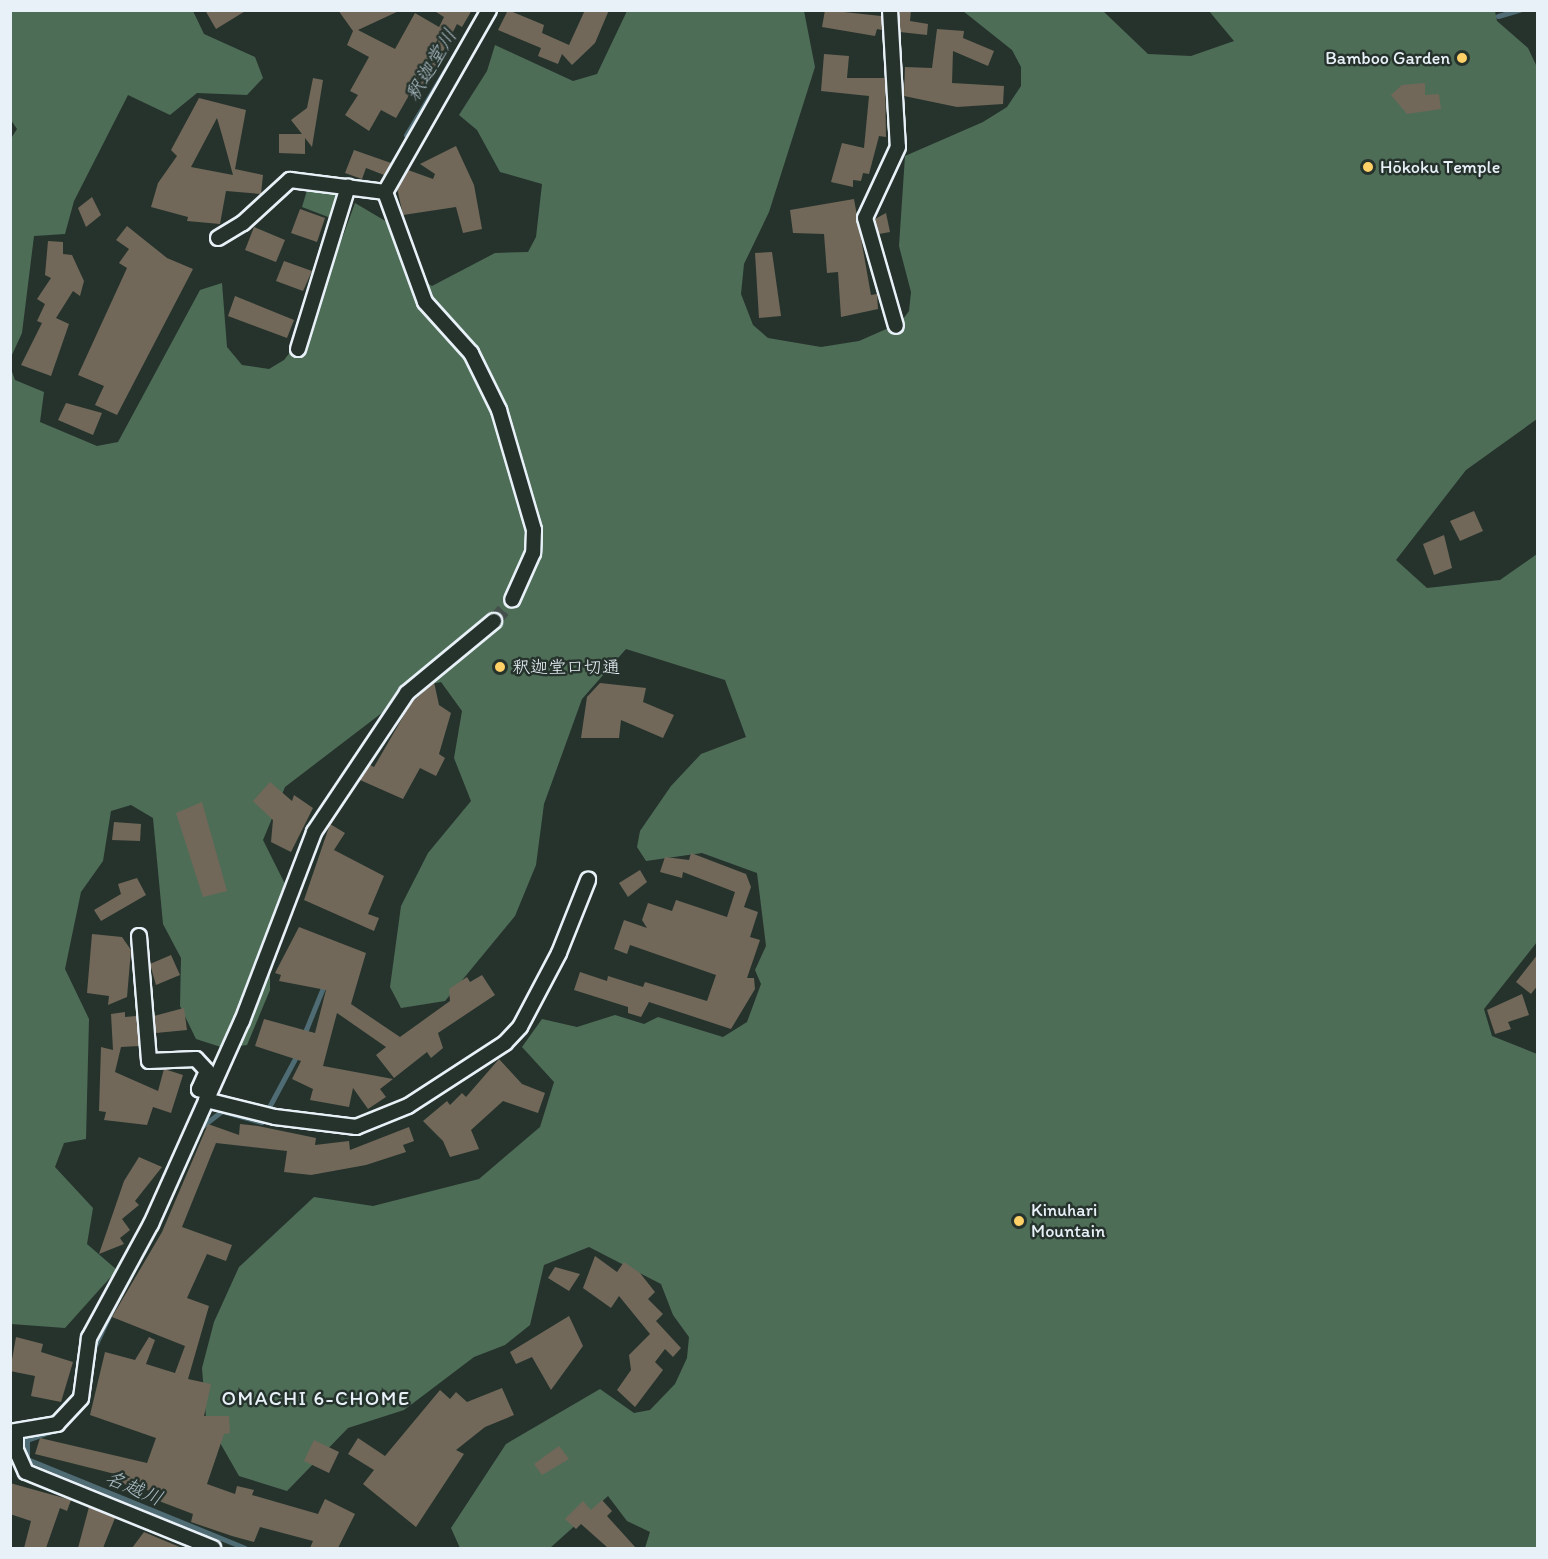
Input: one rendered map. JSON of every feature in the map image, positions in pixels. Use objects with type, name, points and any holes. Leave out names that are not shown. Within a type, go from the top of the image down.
[{"type":"street","points":[[384,192],[489,10]]},
{"type":"street","points":[[890,10],[898,147],[866,218],[896,326]]},
{"type":"street","points":[[218,238],[243,223],[290,180],[384,192]]},
{"type":"street","points":[[298,349],[348,186]]},
{"type":"street","points":[[384,192],[422,294],[471,353],[499,410],[534,530],[533,554],[512,600]]},
{"type":"street","points":[[213,1548],[192,1546],[26,1472],[16,1450],[14,1432],[57,1424],[81,1398],[89,1338],[151,1224],[208,1097],[314,832],[407,693],[494,621]]},
{"type":"street","points":[[139,936],[150,1061],[196,1059],[207,1071],[199,1089],[208,1097],[275,1117],[356,1127],[408,1106],[506,1043],[520,1027],[559,953],[588,880]]},
{"type":"green space","points":[[11,10],[193,11],[204,34],[255,57],[263,78],[247,95],[197,93],[170,115],[128,95],[74,201],[65,234],[34,236],[22,333],[11,357],[10,140],[17,129],[11,120]]},
{"type":"green space","points":[[627,11],[804,11],[815,67],[769,212],[744,264],[741,294],[753,325],[768,338],[821,347],[859,341],[900,323],[909,311],[911,292],[899,246],[905,156],[983,122],[1007,107],[1021,86],[1021,67],[1012,50],[963,11],[1103,11],[1148,54],[1191,56],[1234,41],[1209,11],[1495,11],[1497,21],[1528,48],[1537,67],[1537,419],[1466,470],[1396,560],[1427,588],[1500,580],[1537,554],[1537,942],[1484,1009],[1492,1036],[1537,1054],[1537,1548],[645,1548],[650,1532],[627,1521],[608,1496],[550,1548],[460,1548],[451,1528],[506,1444],[600,1389],[634,1413],[650,1410],[675,1384],[687,1358],[689,1337],[673,1315],[661,1284],[589,1247],[544,1265],[530,1325],[505,1345],[474,1357],[404,1410],[348,1428],[287,1491],[239,1476],[206,1418],[202,1368],[214,1322],[239,1267],[314,1197],[373,1206],[479,1179],[540,1127],[554,1082],[522,1047],[542,1019],[577,1027],[615,1015],[644,1024],[658,1017],[723,1037],[747,1022],[761,984],[755,970],[766,946],[757,873],[702,853],[646,861],[637,847],[640,831],[671,786],[701,754],[746,737],[725,680],[626,649],[582,699],[544,804],[536,865],[515,916],[445,1001],[401,1008],[390,987],[401,906],[428,853],[471,801],[454,758],[462,711],[441,682],[403,690],[387,709],[285,787],[263,840],[287,888],[270,935],[270,990],[247,1045],[224,1048],[196,1039],[180,1006],[181,958],[163,924],[153,818],[131,805],[111,811],[103,861],[81,892],[65,969],[89,1019],[86,1139],[64,1143],[55,1167],[93,1208],[87,1244],[117,1270],[65,1328],[11,1324],[10,366],[15,380],[44,392],[40,422],[97,446],[118,442],[200,290],[222,283],[227,347],[242,365],[269,369],[284,360],[310,327],[355,203],[387,222],[408,258],[407,272],[432,286],[495,253],[528,252],[536,237],[542,184],[500,172],[477,130],[459,115],[487,71],[495,45],[573,81],[597,74]]},
{"type":"green space","points":[[308,187],[341,193],[336,220],[302,207]]},
{"type":"building","points":[[205,10],[247,10],[216,29]]},
{"type":"building","points":[[338,10],[401,10],[358,30],[395,49],[415,13],[439,27],[444,17],[433,10],[472,10],[462,27],[457,24],[425,87],[416,83],[396,118],[381,110],[369,131],[345,115],[358,95],[350,91],[369,57],[347,45],[353,31]]},
{"type":"building","points":[[508,10],[544,25],[542,33],[569,45],[585,10],[609,10],[595,43],[572,65],[562,54],[558,64],[538,56],[541,48],[498,30]]},
{"type":"building","points":[[825,10],[881,16],[882,30],[877,29],[875,36],[822,27]]},
{"type":"building","points":[[899,10],[911,10],[910,21],[928,24],[927,35],[900,32]]},
{"type":"building","points":[[937,29],[964,31],[963,38],[994,51],[988,66],[953,51],[952,83],[1004,86],[1003,104],[957,107],[904,96],[905,67],[932,68]]},
{"type":"building","points":[[824,54],[849,56],[847,78],[885,78],[886,137],[879,136],[869,174],[863,173],[861,181],[853,180],[853,187],[831,182],[842,143],[864,148],[869,96],[821,91]]},
{"type":"building","points":[[313,78],[323,80],[312,147],[305,138],[305,154],[279,153],[279,134],[302,134],[291,120],[307,108]]},
{"type":"building","points":[[1425,83],[1425,95],[1439,94],[1441,109],[1407,114],[1391,95],[1402,85]]},
{"type":"building","points":[[199,98],[246,110],[235,169],[263,175],[261,194],[226,191],[220,224],[187,221],[188,217],[151,207],[158,183],[177,156],[171,150]],"holes":[[[217,118],[233,175],[191,167]]]},
{"type":"building","points":[[456,146],[474,185],[482,229],[463,233],[456,207],[403,215],[397,188],[408,170],[433,179],[435,174],[420,164]]},
{"type":"building","points":[[354,150],[391,163],[384,175],[366,168],[362,179],[345,173]]},
{"type":"building","points":[[92,197],[101,215],[86,227],[78,208]]},
{"type":"building","points":[[854,199],[871,295],[877,294],[878,309],[841,317],[838,272],[827,273],[824,234],[793,233],[790,210]]},
{"type":"building","points":[[300,209],[325,218],[317,242],[291,233]]},
{"type":"building","points":[[886,213],[890,232],[879,234],[875,219]]},
{"type":"building","points":[[127,226],[167,258],[193,269],[117,415],[95,405],[104,386],[78,375],[127,268],[119,263],[129,249],[116,240]]},
{"type":"building","points":[[254,227],[285,240],[276,262],[245,250]]},
{"type":"building","points":[[48,241],[63,242],[63,254],[72,255],[84,281],[80,296],[73,291],[56,318],[69,324],[51,376],[21,365],[42,323],[37,321],[45,304],[37,299],[51,278],[45,275]]},
{"type":"building","points":[[772,252],[781,316],[759,318],[755,253]]},
{"type":"building","points":[[284,261],[312,271],[303,291],[276,281]]},
{"type":"building","points":[[235,296],[294,320],[287,338],[228,316]]},
{"type":"building","points":[[66,403],[102,413],[93,435],[58,420]]},
{"type":"building","points":[[1474,511],[1483,531],[1460,541],[1450,521]]},
{"type":"building","points":[[1444,535],[1452,568],[1434,575],[1423,544]]},
{"type":"building","points":[[434,682],[439,705],[451,713],[439,754],[445,758],[436,776],[420,768],[403,799],[360,780],[370,765],[374,767],[411,703]]},
{"type":"building","points":[[600,683],[646,688],[643,702],[674,715],[663,738],[621,720],[619,738],[581,738],[587,697]]},
{"type":"building","points":[[270,782],[292,801],[294,795],[313,808],[291,852],[271,842],[273,820],[253,801]]},
{"type":"building","points":[[202,802],[227,891],[203,897],[176,813]]},
{"type":"building","points":[[114,822],[141,824],[140,841],[112,840]]},
{"type":"building","points":[[330,824],[345,833],[334,850],[384,876],[368,914],[379,918],[374,931],[304,900]]},
{"type":"building","points":[[691,853],[746,874],[751,887],[744,907],[758,912],[750,937],[760,940],[747,978],[754,978],[755,989],[731,1029],[649,1002],[641,1017],[628,1013],[628,1007],[574,990],[580,972],[607,981],[608,976],[643,987],[645,982],[707,1001],[716,975],[630,945],[627,954],[614,949],[624,920],[647,928],[642,920],[648,903],[672,911],[676,900],[727,917],[735,892],[683,872],[682,878],[660,872],[665,857],[689,860]]},
{"type":"building","points":[[640,870],[647,882],[628,897],[619,883]]},
{"type":"building","points":[[137,878],[146,895],[101,921],[94,910],[121,894],[118,884]]},
{"type":"building","points":[[299,927],[366,953],[351,1004],[400,1037],[450,1001],[449,989],[467,977],[470,982],[482,975],[495,995],[438,1033],[443,1048],[431,1058],[427,1052],[394,1078],[376,1055],[386,1047],[337,1013],[323,1066],[393,1079],[380,1089],[386,1097],[368,1109],[353,1088],[349,1107],[310,1100],[313,1089],[292,1079],[301,1061],[255,1046],[264,1019],[315,1033],[326,990],[279,981],[281,975],[275,973]]},
{"type":"building","points":[[92,934],[122,937],[131,950],[127,997],[108,1005],[109,996],[87,993]]},
{"type":"building","points":[[1538,954],[1538,985],[1531,994],[1516,982]]},
{"type":"building","points":[[171,955],[180,975],[156,985],[150,964]]},
{"type":"building","points":[[1522,994],[1529,1015],[1508,1022],[1511,1029],[1495,1034],[1487,1010]]},
{"type":"building","points":[[184,1008],[187,1030],[156,1033],[154,1016]]},
{"type":"building","points":[[125,1012],[125,1017],[136,1016],[139,1046],[121,1047],[115,1072],[158,1091],[164,1069],[183,1075],[171,1113],[153,1107],[147,1125],[104,1120],[106,1112],[99,1111],[101,1047],[113,1050],[111,1014]]},
{"type":"building","points":[[499,1059],[522,1084],[545,1093],[538,1113],[503,1101],[471,1130],[479,1149],[450,1157],[443,1141],[423,1121],[447,1101],[450,1105],[462,1093],[466,1097]]},
{"type":"building","points":[[208,1124],[239,1135],[240,1124],[258,1126],[316,1138],[315,1145],[349,1141],[350,1150],[409,1127],[414,1141],[403,1145],[406,1152],[366,1165],[311,1175],[284,1172],[287,1151],[216,1143],[182,1227],[232,1245],[226,1261],[207,1254],[187,1298],[209,1306],[188,1379],[211,1384],[204,1416],[229,1416],[230,1433],[224,1434],[207,1484],[235,1494],[237,1486],[254,1490],[252,1495],[318,1514],[325,1499],[355,1514],[338,1548],[310,1548],[313,1541],[260,1527],[254,1542],[232,1536],[191,1522],[193,1514],[159,1501],[162,1494],[113,1481],[115,1474],[35,1454],[40,1438],[147,1463],[156,1438],[90,1415],[105,1352],[135,1360],[149,1337],[155,1340],[146,1364],[175,1373],[185,1346],[112,1317],[162,1232]]},
{"type":"building","points":[[139,1157],[162,1167],[135,1201],[139,1205],[122,1219],[130,1230],[120,1238],[124,1244],[99,1254],[124,1181]]},
{"type":"building","points":[[595,1256],[617,1272],[624,1262],[640,1273],[655,1292],[648,1299],[663,1314],[656,1321],[681,1348],[673,1357],[665,1349],[655,1362],[663,1370],[635,1407],[617,1390],[631,1370],[629,1355],[650,1334],[619,1296],[611,1308],[583,1288]]},
{"type":"building","points":[[555,1267],[580,1274],[569,1291],[548,1278]]},
{"type":"building","points":[[569,1316],[583,1346],[551,1390],[532,1357],[516,1364],[510,1352]]},
{"type":"building","points":[[16,1337],[43,1344],[41,1352],[73,1362],[61,1402],[31,1396],[35,1376],[10,1371]]},
{"type":"building","points":[[502,1388],[514,1415],[485,1427],[456,1450],[464,1454],[416,1527],[363,1484],[374,1470],[348,1454],[358,1438],[385,1456],[440,1390],[450,1399],[456,1392],[467,1402]]},
{"type":"building","points":[[314,1440],[339,1452],[329,1473],[304,1461]]},
{"type":"building","points":[[559,1446],[569,1459],[542,1475],[534,1464]]},
{"type":"building","points":[[10,1483],[71,1500],[67,1511],[60,1508],[46,1548],[24,1548],[31,1521],[10,1514]]},
{"type":"building","points":[[602,1500],[612,1511],[607,1516],[636,1548],[608,1548],[581,1524],[576,1529],[565,1519],[583,1501],[591,1510]]},
{"type":"building","points":[[89,1507],[115,1518],[103,1548],[78,1548]]},
{"type":"building","points":[[144,1532],[182,1548],[132,1548]]},
{"type":"waterway","points":[[1498,16],[1519,10]]},
{"type":"waterway","name":"釈迦堂川","points":[[406,135],[467,34]]},
{"type":"waterway","points":[[303,1037],[324,985]]},
{"type":"waterway","points":[[200,1128],[222,1111],[261,1122],[297,1055]]},
{"type":"waterway","points":[[165,1208],[176,1183]]},
{"type":"waterway","points":[[67,1422],[87,1400],[94,1348],[115,1303]]},
{"type":"waterway","points":[[27,1459],[27,1440],[60,1428]]},
{"type":"waterway","name":"名越川","points":[[10,1458],[27,1459],[245,1548]]},
{"type":"tunnel","points":[[494,621],[512,600]]},
{"type":"place","name":"Bamboo Garden","points":[[1462,58]]},
{"type":"place","name":"Hōkoku Temple","points":[[1368,167]]},
{"type":"place","name":"釈迦堂口切通","points":[[500,667]]},
{"type":"place","name":"Kinuhari Mountain","points":[[1019,1221]]},
{"type":"district","name":"OMACHI 6-CHOME","points":[[316,1398]]}]
